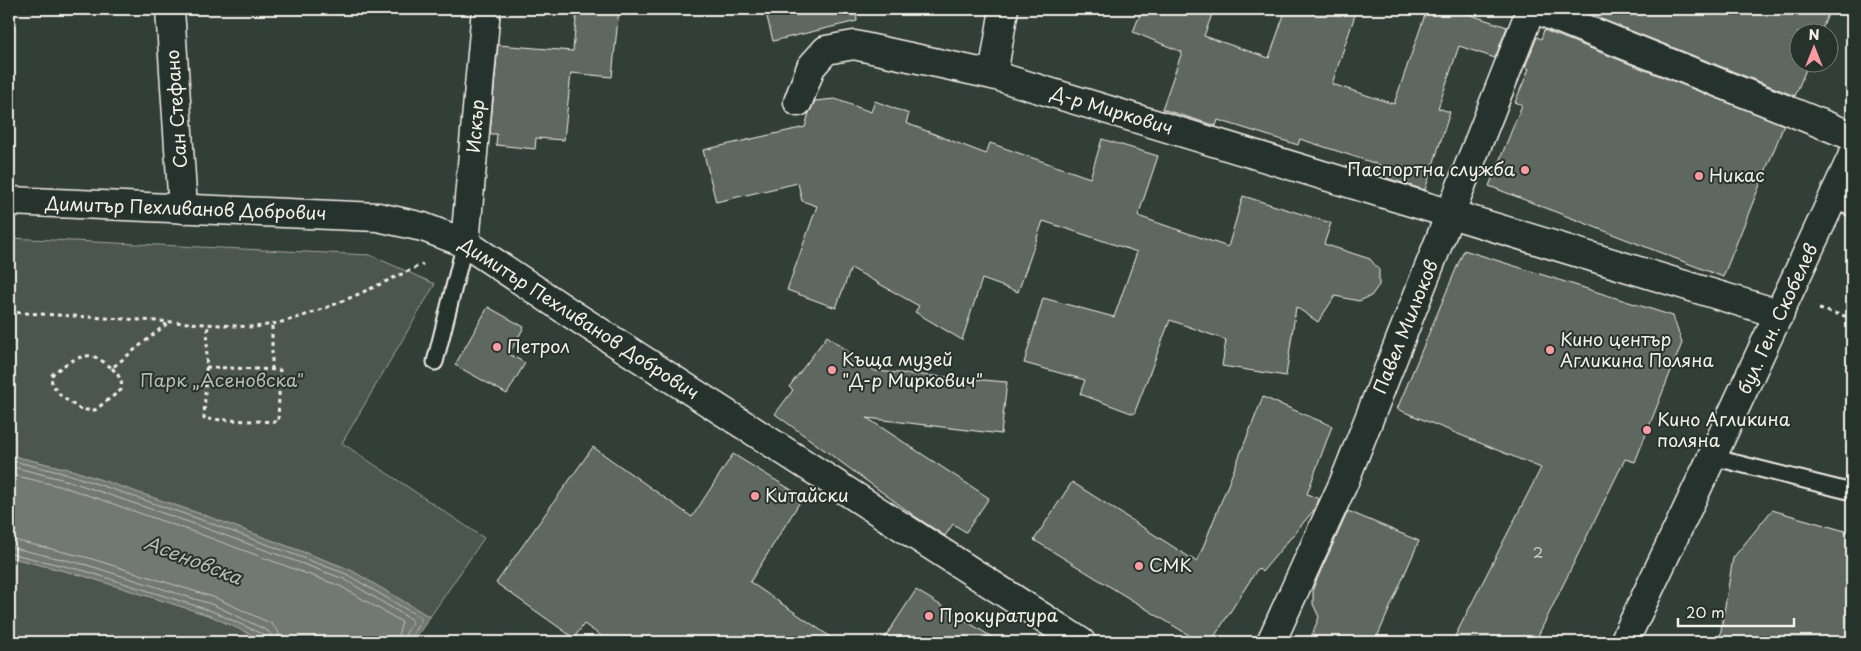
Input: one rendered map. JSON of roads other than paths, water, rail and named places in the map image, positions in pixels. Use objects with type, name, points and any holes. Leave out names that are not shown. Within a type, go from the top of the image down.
[{"type":"street","name":"Сан Стефано","points":[[170,9],[183,208]]},
{"type":"street","name":"Искър","points":[[465,243],[486,9]]},
{"type":"street","points":[[994,75],[1004,9]]},
{"type":"street","name":"Павел Милюков","points":[[1271,642],[1344,482],[1531,9]]},
{"type":"street","points":[[1535,9],[1852,136]]},
{"type":"street","name":"Д-р Миркович","points":[[798,102],[811,67],[826,50],[854,45],[994,75],[1780,314]]},
{"type":"street","name":"бул. Ген. Скобелев","points":[[1624,642],[1780,314],[1843,204],[1852,157]]},
{"type":"street","name":"Димитър Пехливанов Добрович","points":[[9,201],[378,217],[423,227],[465,243],[570,313],[1080,642]]},
{"type":"lane","points":[[435,362],[465,243]]},
{"type":"lane","points":[[1712,458],[1852,492]]},
{"type":"water","name":"Асеновска","points":[[9,455],[72,470],[201,514],[349,569],[430,617],[413,642],[267,642],[211,616],[84,576],[9,557]]},
{"type":"place","name":"Паспортна служба","points":[[1525,170]]},
{"type":"place","name":"Никас","points":[[1699,176]]},
{"type":"place","name":"Петрол","points":[[497,347]]},
{"type":"place","name":"Кино център Агликина Поляна","points":[[1550,350]]},
{"type":"place","name":"Къща музей \"Д-р Миркович\"","points":[[832,370]]},
{"type":"place","name":"Кино Агликина поляна","points":[[1647,430]]},
{"type":"place","name":"Китайски","points":[[755,496]]},
{"type":"place","name":"СМК","points":[[1139,566]]},
{"type":"place","name":"Прокуратура","points":[[929,616]]},
{"type":"park label","name":"Парк „Асеновска\"","points":[[222,381]]}]
